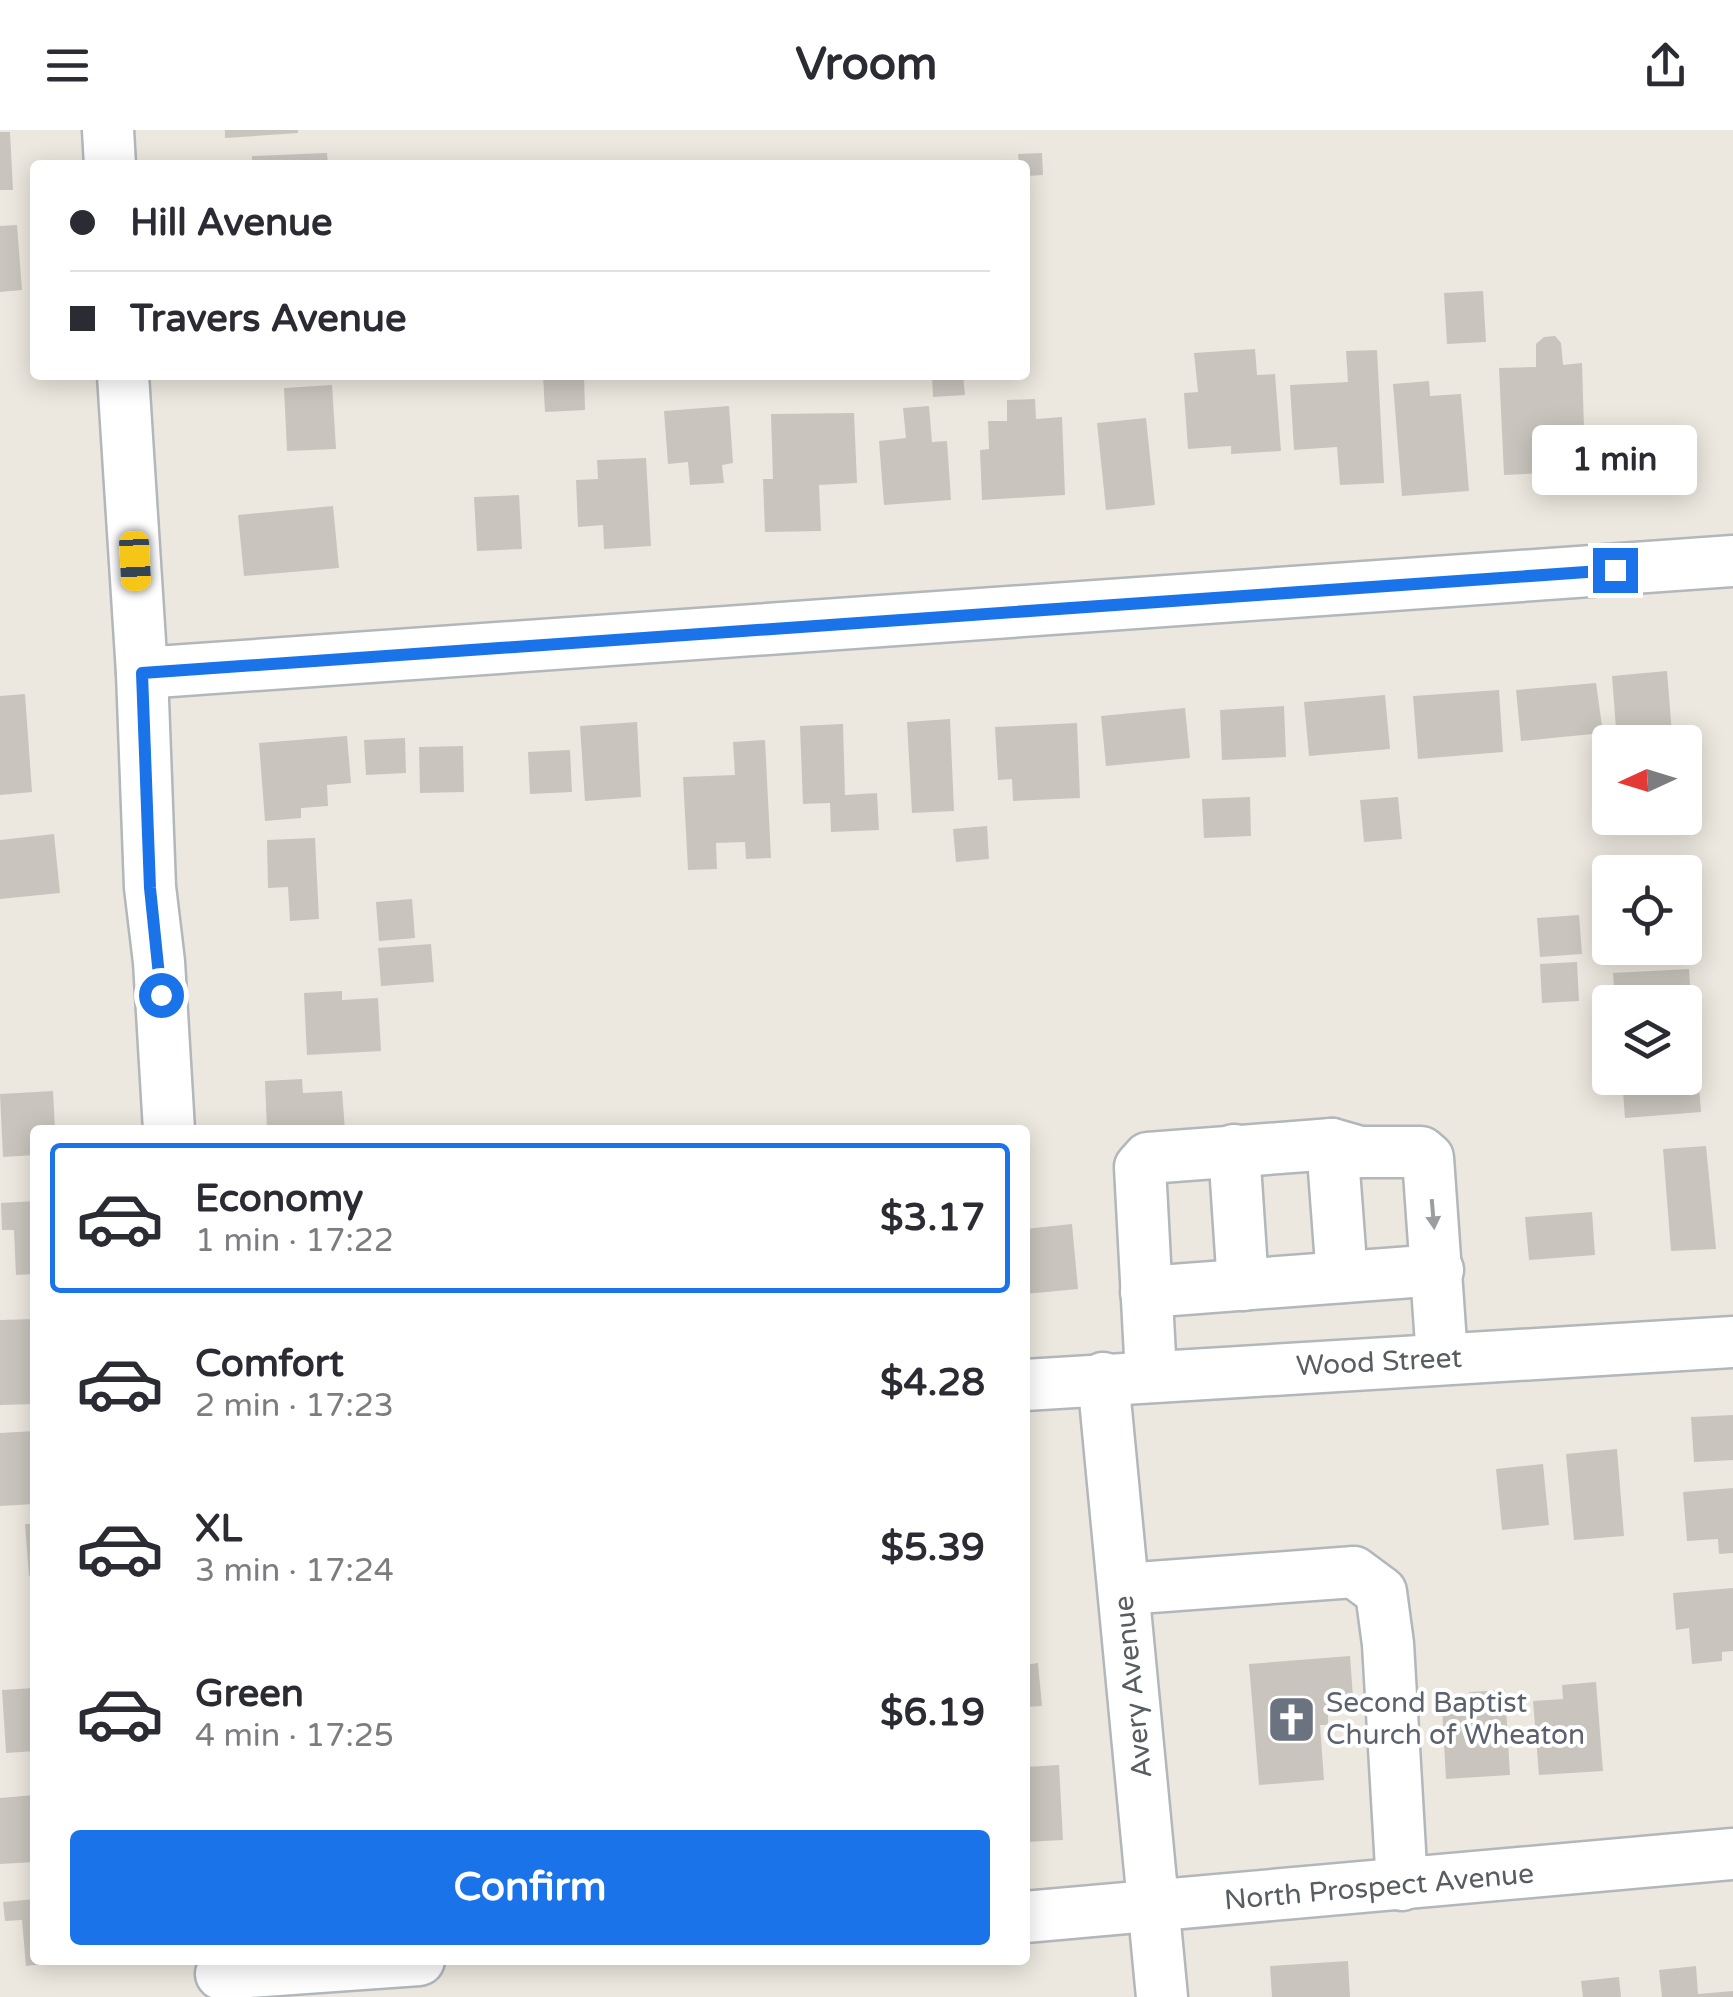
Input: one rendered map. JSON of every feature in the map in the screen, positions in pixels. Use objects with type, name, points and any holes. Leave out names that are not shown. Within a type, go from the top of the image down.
[{"type":"street","points":[[108,130],[110,160]]},
{"type":"street","points":[[123,380],[142,673],[150,888],[159,962],[169,1125]]},
{"type":"street","points":[[142,673],[1733,561]]},
{"type":"street","points":[[1332,1144],[1342,1278]]},
{"type":"street","points":[[1243,1285],[1234,1150],[1332,1144],[1360,1152],[1422,1152],[1428,1158],[1442,1358]]},
{"type":"street","name":"Avery Avenue","points":[[1162,1997],[1124,1590],[1127,1377],[1146,1292],[1140,1168],[1148,1158],[1159,1155],[1234,1150]]},
{"type":"street","points":[[1146,1292],[1438,1270]]},
{"type":"street","name":"Wood Street","points":[[1030,1384],[1733,1342]]},
{"type":"street","points":[[1124,1590],[1354,1572],[1381,1592],[1388,1644],[1402,1884]]},
{"type":"street","name":"North Prospect Avenue","points":[[1030,1917],[1733,1854]]},
{"type":"street","points":[[221,1977],[361,1965]]},
{"type":"building","points":[[225,130],[298,130],[298,133],[225,138]]},
{"type":"building","points":[[0,132],[10,132],[13,190],[0,190]]},
{"type":"building","points":[[327,153],[328,160],[252,160],[252,156]]},
{"type":"building","points":[[1042,153],[1043,175],[1030,176],[1030,160],[1019,160],[1018,154]]},
{"type":"building","points":[[17,225],[22,290],[0,292],[0,226]]},
{"type":"building","points":[[1483,291],[1486,342],[1447,344],[1444,293]]},
{"type":"building","points":[[1555,336],[1561,343],[1563,365],[1582,363],[1584,429],[1547,432],[1547,473],[1504,475],[1499,368],[1536,367],[1536,344],[1544,337]]},
{"type":"building","points":[[1255,349],[1257,375],[1275,374],[1281,451],[1231,454],[1231,446],[1188,449],[1184,393],[1198,392],[1194,353]]},
{"type":"building","points":[[1377,350],[1384,483],[1340,485],[1337,447],[1294,450],[1290,385],[1348,382],[1346,351]]},
{"type":"building","points":[[543,380],[584,380],[585,410],[545,412]]},
{"type":"building","points":[[932,380],[964,380],[965,395],[933,397]]},
{"type":"building","points":[[1429,381],[1430,396],[1461,394],[1469,491],[1402,496],[1393,384]]},
{"type":"building","points":[[332,385],[336,449],[287,451],[284,388]]},
{"type":"building","points":[[1035,399],[1036,419],[1062,417],[1065,495],[982,500],[980,450],[989,449],[988,421],[1007,421],[1007,400]]},
{"type":"building","points":[[729,406],[733,463],[722,465],[724,483],[690,485],[688,462],[668,464],[664,411]]},
{"type":"building","points":[[929,406],[932,442],[947,441],[951,500],[884,505],[879,441],[906,438],[903,408]]},
{"type":"building","points":[[854,413],[857,483],[819,485],[821,531],[765,532],[763,479],[773,479],[771,414]]},
{"type":"building","points":[[1146,418],[1155,505],[1106,510],[1097,423]]},
{"type":"building","points":[[646,458],[651,546],[604,549],[603,525],[578,527],[576,480],[598,479],[597,460]]},
{"type":"building","points":[[519,495],[522,549],[477,551],[474,497]]},
{"type":"building","points":[[333,506],[339,568],[244,576],[238,515]]},
{"type":"building","points":[[1667,671],[1671,725],[1616,725],[1612,676]]},
{"type":"building","points":[[1596,683],[1602,725],[1592,725],[1592,734],[1521,741],[1516,690]]},
{"type":"building","points":[[1499,690],[1503,752],[1418,759],[1413,696]]},
{"type":"building","points":[[25,694],[32,792],[0,795],[0,696]]},
{"type":"building","points":[[1385,695],[1390,749],[1309,756],[1304,702]]},
{"type":"building","points":[[1284,706],[1286,757],[1222,760],[1220,710]]},
{"type":"building","points":[[1185,708],[1190,758],[1106,766],[1101,716]]},
{"type":"building","points":[[950,719],[954,811],[912,813],[907,722]]},
{"type":"building","points":[[637,722],[641,797],[585,801],[580,726]]},
{"type":"building","points":[[1077,723],[1080,798],[1013,801],[1012,779],[998,780],[995,727]]},
{"type":"building","points":[[843,724],[845,795],[877,793],[879,830],[831,832],[830,803],[803,804],[800,726]]},
{"type":"building","points":[[347,736],[351,783],[327,785],[328,806],[301,808],[301,818],[265,821],[259,743]]},
{"type":"building","points":[[405,738],[406,773],[366,775],[364,740]]},
{"type":"building","points":[[765,740],[771,858],[746,859],[745,842],[716,843],[717,869],[688,870],[683,777],[735,775],[733,742]]},
{"type":"building","points":[[463,746],[464,792],[420,793],[419,747]]},
{"type":"building","points":[[570,750],[572,792],[530,794],[528,752]]},
{"type":"building","points":[[1250,797],[1251,836],[1204,838],[1202,799]]},
{"type":"building","points":[[1398,797],[1402,839],[1364,842],[1360,800]]},
{"type":"building","points":[[987,826],[989,859],[956,862],[953,829]]},
{"type":"building","points":[[54,834],[60,893],[0,899],[0,840]]},
{"type":"building","points":[[315,838],[319,919],[290,921],[288,887],[268,888],[267,840]]},
{"type":"building","points":[[412,899],[415,938],[379,941],[376,902]]},
{"type":"building","points":[[1579,915],[1582,954],[1540,957],[1537,918]]},
{"type":"building","points":[[431,944],[434,982],[381,986],[378,948]]},
{"type":"building","points":[[1577,962],[1579,1001],[1542,1003],[1540,964]]},
{"type":"building","points":[[1689,969],[1690,985],[1614,985],[1613,973]]},
{"type":"building","points":[[342,991],[342,1000],[378,998],[381,1051],[307,1055],[304,993]]},
{"type":"building","points":[[302,1079],[303,1093],[342,1091],[345,1125],[267,1125],[265,1081]]},
{"type":"building","points":[[53,1091],[55,1125],[30,1125],[30,1155],[3,1157],[0,1094]]},
{"type":"building","points":[[1623,1095],[1700,1095],[1701,1112],[1625,1118]]},
{"type":"building","points":[[1706,1146],[1716,1249],[1671,1251],[1663,1149]]},
{"type":"building","points":[[30,1201],[30,1274],[16,1275],[14,1230],[2,1230],[1,1203]]},
{"type":"building","points":[[1592,1212],[1595,1255],[1529,1260],[1525,1217]]},
{"type":"building","points":[[1072,1224],[1078,1289],[1030,1294],[1030,1228]]},
{"type":"building","points":[[30,1319],[30,1404],[0,1405],[0,1320]]},
{"type":"building","points":[[1733,1415],[1733,1460],[1694,1462],[1691,1417]]},
{"type":"building","points":[[30,1431],[30,1504],[0,1506],[0,1433]]},
{"type":"building","points":[[1617,1449],[1624,1536],[1574,1540],[1566,1454]]},
{"type":"building","points":[[1543,1464],[1549,1525],[1502,1530],[1496,1469]]},
{"type":"building","points":[[1733,1488],[1733,1553],[1719,1554],[1718,1539],[1687,1541],[1683,1492]]},
{"type":"building","points":[[25,1524],[30,1524],[29,1576]]},
{"type":"building","points":[[1733,1588],[1733,1651],[1722,1652],[1722,1661],[1692,1664],[1689,1628],[1676,1630],[1673,1593]]},
{"type":"building","name":"Second Baptist Church of Wheaton","points":[[1350,1656],[1354,1711],[1328,1713],[1328,1725],[1320,1725],[1324,1780],[1259,1785],[1249,1664]]},
{"type":"building","points":[[1038,1663],[1042,1706],[1030,1707],[1030,1664]]},
{"type":"building","points":[[1596,1682],[1603,1771],[1539,1775],[1533,1701],[1563,1699],[1562,1685]]},
{"type":"building","points":[[30,1688],[30,1751],[6,1753],[2,1690]]},
{"type":"building","points":[[1505,1690],[1510,1775],[1446,1779],[1442,1707],[1470,1705],[1469,1692]]},
{"type":"building","points":[[1059,1765],[1063,1840],[1030,1842],[1030,1767]]},
{"type":"building","points":[[30,1795],[30,1862],[0,1864],[0,1798]]},
{"type":"building","points":[[30,1899],[30,1965],[34,1965],[26,1966],[22,1920],[5,1921],[3,1902]]},
{"type":"building","points":[[1348,1961],[1350,1997],[1272,1997],[1270,1966]]},
{"type":"building","points":[[1696,1966],[1698,1994],[1733,1991],[1733,1997],[1662,1997],[1659,1970]]},
{"type":"building","points":[[1619,1977],[1621,1997],[1583,1997],[1581,1981]]},
{"type":"place","name":"Second Baptist Church of Wheaton","points":[[1291,1719]]},
{"type":"route","points":[[161,995],[150,888],[142,673],[1615,570]]}]
